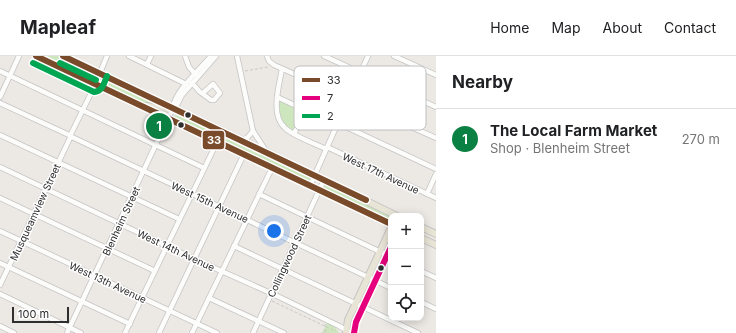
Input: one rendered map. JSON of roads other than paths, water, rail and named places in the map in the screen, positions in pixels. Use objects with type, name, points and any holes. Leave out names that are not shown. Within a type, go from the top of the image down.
[{"type":"main road","points":[[36,56],[388,223]]},
{"type":"main road","points":[[63,56],[267,152],[391,213]]},
{"type":"main road","points":[[140,105],[167,110],[173,108]]},
{"type":"main road","points":[[424,228],[436,234]]},
{"type":"main road","points":[[348,332],[348,320],[388,235]]},
{"type":"main road","points":[[424,239],[435,243]]},
{"type":"street","points":[[0,96],[19,56]]},
{"type":"street","name":"Musqueamview Street","points":[[0,285],[107,56]]},
{"type":"street","points":[[129,56],[186,84]]},
{"type":"street","points":[[147,64],[151,56]]},
{"type":"street","points":[[185,56],[188,67],[197,75]]},
{"type":"street","name":"Blenheim Street","points":[[173,108],[177,105],[182,95],[211,56]]},
{"type":"street","name":"Blenheim Street","points":[[68,333],[168,119],[179,92],[216,56]]},
{"type":"street","points":[[237,56],[253,131],[267,152]]},
{"type":"street","points":[[267,56],[270,65],[294,74]]},
{"type":"street","points":[[324,56],[345,66]]},
{"type":"street","points":[[363,66],[368,56]]},
{"type":"street","points":[[394,56],[416,66]]},
{"type":"street","points":[[282,69],[276,97],[294,106]]},
{"type":"street","points":[[426,70],[436,75]]},
{"type":"street","points":[[0,71],[204,168]]},
{"type":"street","points":[[192,83],[200,92],[203,93]]},
{"type":"street","name":"West 17th Avenue","points":[[276,97],[276,106],[281,124],[285,129],[436,198]]},
{"type":"street","name":"West 15th Avenue","points":[[0,103],[388,287]]},
{"type":"street","points":[[426,103],[436,107]]},
{"type":"street","points":[[294,134],[296,130]]},
{"type":"street","points":[[310,186],[334,130]]},
{"type":"street","points":[[350,130],[436,169]]},
{"type":"street","points":[[418,130],[436,138]]},
{"type":"street","points":[[241,140],[246,138],[253,131]]},
{"type":"street","points":[[0,135],[179,220]]},
{"type":"street","points":[[125,333],[217,142]]},
{"type":"street","points":[[159,333],[244,154]]},
{"type":"street","name":"West 14th Avenue","points":[[0,167],[271,294],[348,332]]},
{"type":"street","points":[[192,333],[272,168]]},
{"type":"street","points":[[427,194],[436,174]]},
{"type":"street","name":"Collingwood Street","points":[[252,333],[324,180]]},
{"type":"street","points":[[259,194],[388,256]]},
{"type":"street","points":[[0,198],[155,271]]},
{"type":"street","name":"West 13th Avenue","points":[[0,231],[217,333]]},
{"type":"street","points":[[234,246],[418,333]]},
{"type":"street","points":[[0,263],[130,324]]},
{"type":"street","points":[[424,272],[436,278]]},
{"type":"street","points":[[0,294],[81,333]]},
{"type":"street","points":[[210,298],[284,333]]},
{"type":"street","points":[[424,303],[436,309]]},
{"type":"street","points":[[0,326],[14,333]]},
{"type":"place","name":"The Local Farm Market","points":[[159,126]]}]
